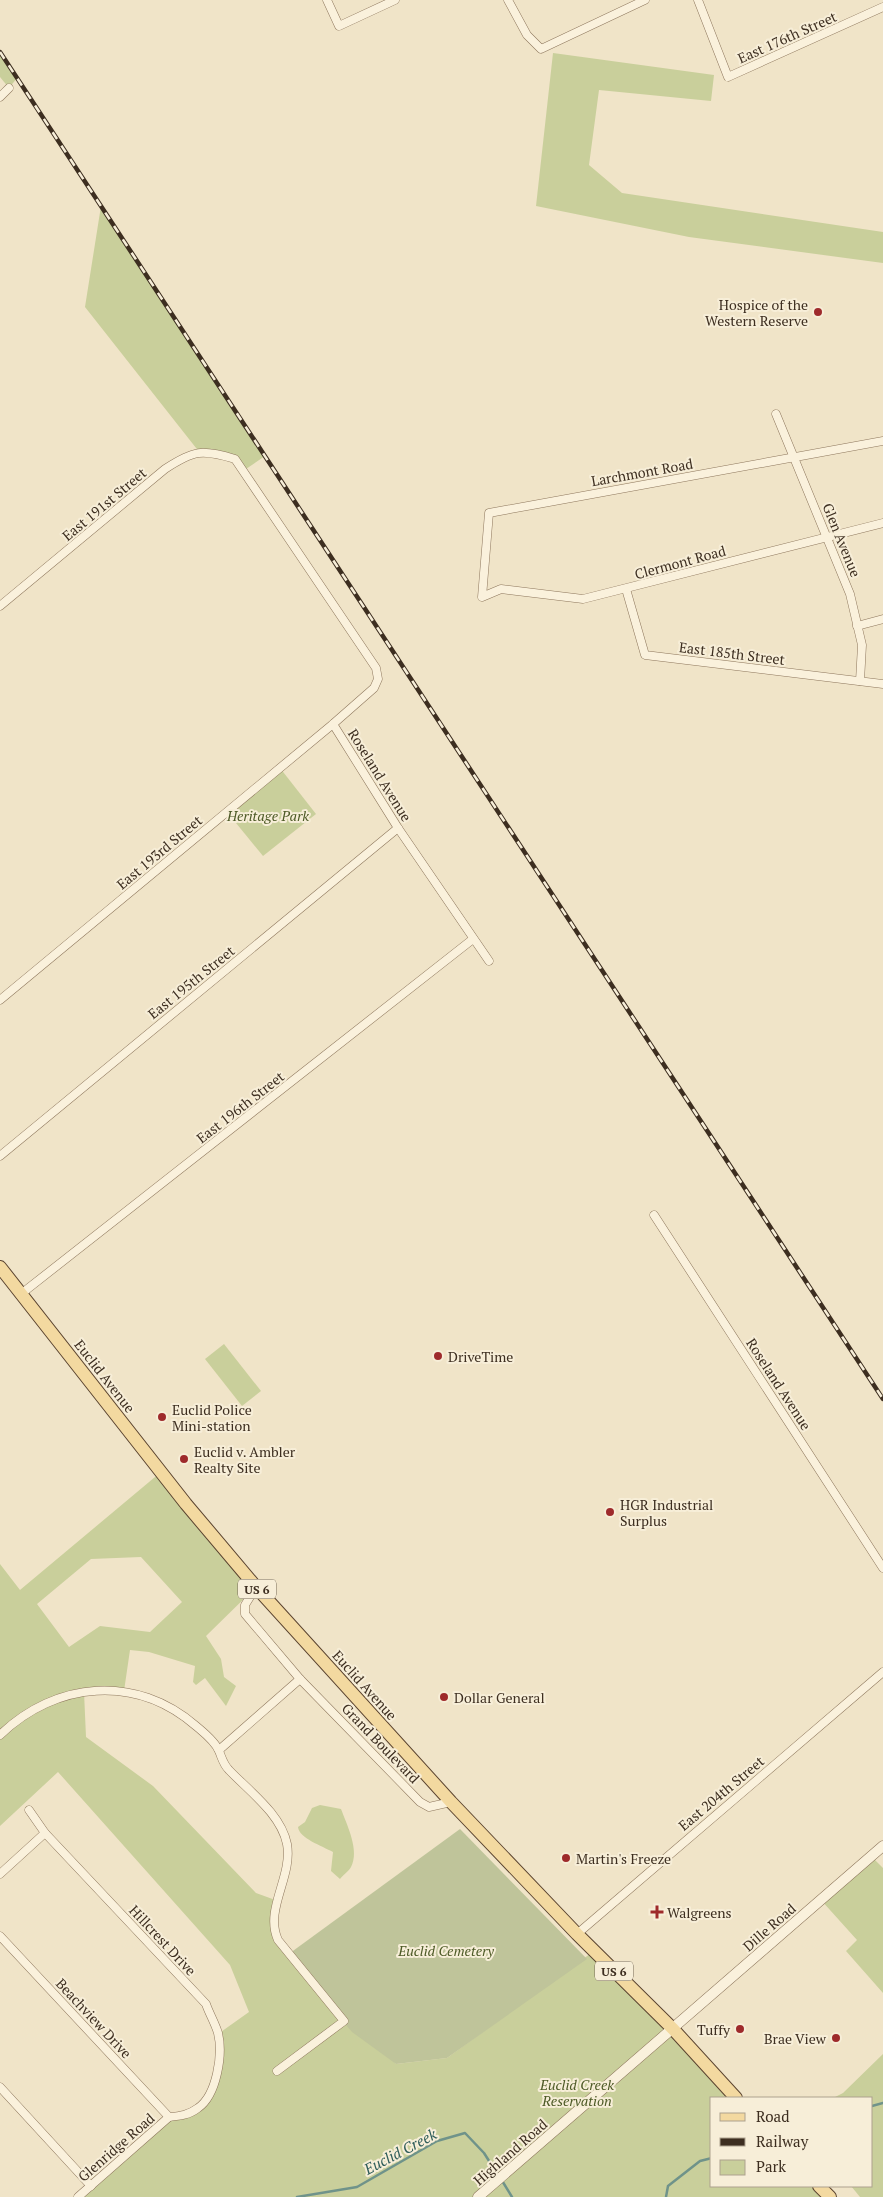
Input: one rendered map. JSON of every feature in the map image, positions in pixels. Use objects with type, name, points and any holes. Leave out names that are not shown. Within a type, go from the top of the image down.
[{"type":"main road","name":"Euclid Avenue","points":[[0,1267],[186,1504],[256,1588],[452,1802],[577,1934],[673,2029],[735,2097]]},
{"type":"main road","points":[[820,2187],[830,2197]]},
{"type":"street","points":[[327,0],[339,26],[395,0]]},
{"type":"street","points":[[508,0],[527,36],[541,49],[645,0]]},
{"type":"street","name":"East 176th Street","points":[[698,0],[728,77],[883,7]]},
{"type":"street","points":[[0,97],[9,88]]},
{"type":"street","name":"Glen Avenue","points":[[776,414],[850,594],[862,645],[860,681]]},
{"type":"street","name":"Larchmont Road","points":[[482,597],[489,513],[883,441]]},
{"type":"street","name":"East 191st Street","points":[[0,606],[165,469],[193,454],[211,451],[235,458]]},
{"type":"street","name":"Roseland Avenue","points":[[235,458],[376,668],[378,679],[374,688],[333,724],[398,828],[489,961]]},
{"type":"street","name":"Clermont Road","points":[[482,597],[501,589],[583,599],[883,522]]},
{"type":"street","name":"East 185th Street","points":[[626,589],[646,655],[883,684]]},
{"type":"street","points":[[857,626],[883,619]]},
{"type":"street","name":"East 193rd Street","points":[[0,1000],[333,724]]},
{"type":"street","name":"East 195th Street","points":[[0,1156],[398,828]]},
{"type":"street","name":"East 196th Street","points":[[21,1294],[473,939]]},
{"type":"street","name":"Roseland Avenue","points":[[654,1215],[883,1568]]},
{"type":"street","name":"Grand Boulevard","points":[[256,1588],[245,1605],[245,1614],[300,1679],[420,1802],[429,1807],[452,1802]]},
{"type":"street","name":"East 204th Street","points":[[577,1934],[883,1672]]},
{"type":"street","points":[[219,1750],[300,1679]]},
{"type":"street","points":[[0,1735],[23,1717],[62,1697],[84,1692],[120,1691],[141,1695],[173,1708],[196,1726],[219,1750],[225,1766],[275,1818],[283,1831],[288,1855],[274,1915],[278,1940],[344,2021],[277,2071]]},
{"type":"street","name":"Hillcrest Drive","points":[[29,1810],[45,1833],[206,2004],[218,2034],[219,2066],[213,2087],[199,2108]]},
{"type":"street","points":[[0,1874],[45,1833]]},
{"type":"street","name":"Dille Road","points":[[673,2029],[883,1846]]},
{"type":"street","name":"Beachview Drive","points":[[0,1936],[169,2117]]},
{"type":"street","name":"Highland Road","points":[[478,2197],[673,2029]]},
{"type":"street","points":[[0,2087],[91,2186]]},
{"type":"street","name":"Glenridge Road","points":[[78,2197],[169,2117],[184,2116],[199,2108]]},
{"type":"green space","points":[[0,52],[17,78],[9,88],[0,77]]},
{"type":"green space","points":[[553,53],[714,75],[711,101],[599,90],[589,165],[622,193],[883,232],[883,263],[689,237],[536,206]]},
{"type":"green space","points":[[101,206],[265,456],[243,471],[235,458],[200,453],[85,307]]},
{"type":"green space","name":"Heritage Park","points":[[280,768],[316,814],[263,856],[227,812]]},
{"type":"green space","points":[[224,1344],[261,1391],[242,1406],[205,1359]]},
{"type":"green space","name":"Euclid Creek Reservation","points":[[161,1472],[256,1587],[206,1636],[221,1659],[224,1677],[236,1686],[226,1706],[205,1678],[196,1685],[193,1682],[195,1666],[149,1652],[130,1650],[124,1691],[84,1692],[86,1737],[153,1786],[256,1893],[278,1901],[276,1934],[396,2064],[447,2058],[594,1951],[735,2097],[710,2097],[710,2187],[820,2187],[830,2197],[78,2197],[169,2117],[199,2108],[213,2087],[218,2034],[249,2012],[230,1965],[58,1772],[0,1826],[0,1564],[20,1590]],"holes":[[[141,1557],[182,1602],[150,1632],[100,1626],[69,1647],[37,1604],[91,1559]]]},
{"type":"green space","points":[[320,1805],[341,1809],[352,1838],[353,1861],[350,1868],[340,1879],[331,1871],[333,1852],[302,1835],[299,1831],[298,1827],[305,1822],[312,1808]]},
{"type":"green space","name":"Euclid Cemetery","points":[[460,1829],[587,1959],[447,2058],[396,2064],[352,2032],[286,1956]]},
{"type":"green space","points":[[871,1856],[883,1868],[883,1993],[846,1951],[857,1940],[821,1900]]},
{"type":"green space","points":[[883,2054],[883,2197],[860,2197],[852,2187],[873,2187],[873,2097],[835,2097],[843,2093]]},
{"type":"waterway","name":"Euclid Creek","points":[[873,2106],[883,2103]]},
{"type":"waterway","name":"Euclid Creek","points":[[297,2197],[357,2187],[437,2141],[465,2133],[484,2153],[498,2175]]},
{"type":"waterway","name":"Euclid Creek","points":[[666,2197],[668,2186],[700,2161],[710,2158]]},
{"type":"waterway","name":"Euclid Creek","points":[[501,2179],[512,2197]]},
{"type":"railway","points":[[0,52],[883,1399]]},
{"type":"place","name":"Hospice of the Western Reserve","points":[[818,312]]},
{"type":"place","name":"DriveTime","points":[[438,1356]]},
{"type":"place","name":"Euclid Police Mini-station","points":[[162,1417]]},
{"type":"place","name":"Euclid v. Ambler Realty Site","points":[[184,1459]]},
{"type":"place","name":"HGR Industrial Surplus","points":[[610,1512]]},
{"type":"place","name":"Dollar General","points":[[444,1697]]},
{"type":"place","name":"Martin's Freeze","points":[[566,1858]]},
{"type":"place","name":"Walgreens","points":[[657,1912]]},
{"type":"place","name":"Tuffy","points":[[740,2029]]},
{"type":"place","name":"Brae View","points":[[836,2038]]}]
